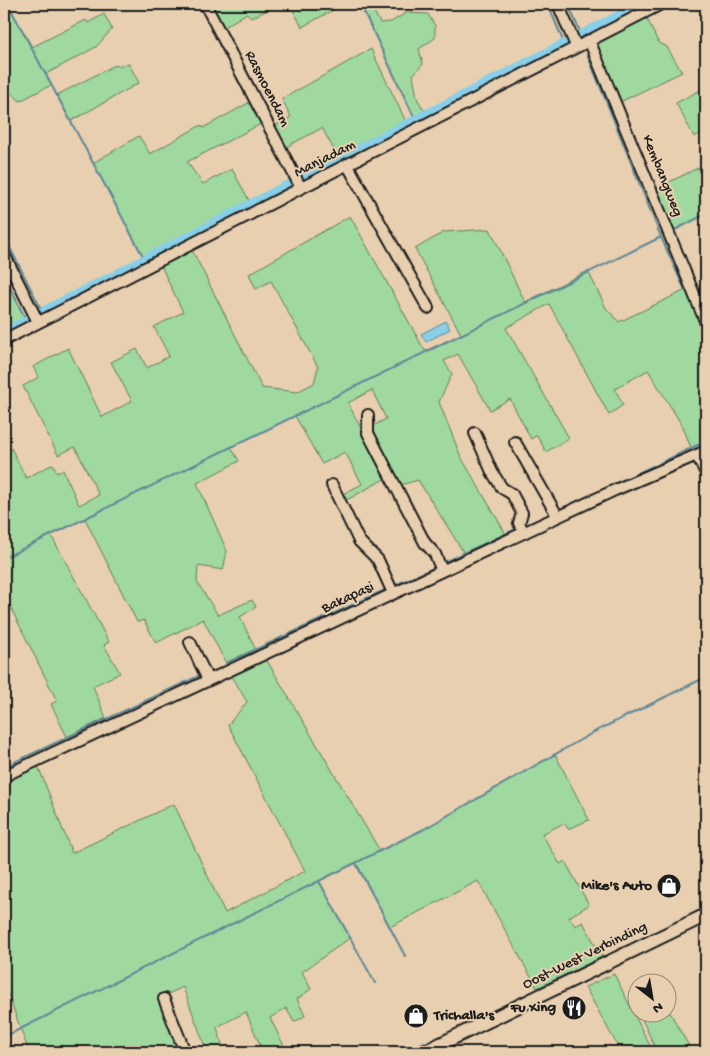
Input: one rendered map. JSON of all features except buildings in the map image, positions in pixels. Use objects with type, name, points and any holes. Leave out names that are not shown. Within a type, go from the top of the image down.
[{"type":"main road","name":"Oost-West Verbinding","points":[[424,1052],[706,915]]},
{"type":"street","name":"Rasmoendam","points":[[205,4],[300,188]]},
{"type":"street","points":[[558,4],[576,46]]},
{"type":"street","name":"Manjadam","points":[[4,340],[661,4]]},
{"type":"street","name":"Kembangweg","points":[[589,40],[706,323]]},
{"type":"street","points":[[347,164],[428,308]]},
{"type":"street","points":[[4,254],[38,322]]},
{"type":"street","points":[[368,415],[368,433],[425,543],[435,554],[442,571]]},
{"type":"street","points":[[475,433],[492,472],[502,488],[512,494],[522,513],[519,523],[524,533]]},
{"type":"street","points":[[515,442],[558,517]]},
{"type":"street","points":[[702,454],[706,472]]},
{"type":"street","name":"Bakapasi","points":[[4,776],[393,593],[680,461],[702,454]]},
{"type":"street","points":[[332,485],[359,541],[378,560],[393,593]]},
{"type":"street","points":[[190,642],[208,680]]},
{"type":"street","points":[[164,999],[185,1052]]},
{"type":"green space","points":[[4,4],[8,4],[32,47],[86,20],[88,23],[104,14],[112,29],[96,47],[46,74],[51,85],[20,101],[4,87]]},
{"type":"green space","points":[[208,4],[280,4],[251,18],[247,13],[221,29]]},
{"type":"green space","points":[[290,4],[344,4],[302,27]]},
{"type":"green space","points":[[360,4],[370,4],[380,23],[391,22],[406,13],[428,14],[435,26],[435,38],[419,49],[423,64],[413,75],[417,98],[426,114],[415,119]]},
{"type":"green space","points":[[645,14],[658,42],[667,47],[682,72],[618,103],[593,46],[595,39]]},
{"type":"green space","points":[[371,49],[407,124],[339,159],[322,128],[284,148],[273,127],[291,117],[282,99]]},
{"type":"green space","points":[[129,64],[139,83],[71,121],[57,95],[113,66]]},
{"type":"green space","points":[[706,87],[706,131],[694,137],[676,103]]},
{"type":"green space","points":[[252,101],[263,123],[187,162],[203,184],[232,169],[251,204],[145,260],[93,163],[139,136],[150,154],[201,125],[203,128]]},
{"type":"green space","points":[[706,164],[706,214],[671,232],[653,190]]},
{"type":"green space","points":[[350,216],[425,351],[461,334],[415,249],[444,232],[490,229],[525,302],[588,271],[606,308],[619,322],[690,288],[706,329],[706,441],[691,448],[683,427],[648,370],[615,389],[623,405],[609,415],[549,304],[506,328],[569,438],[546,452],[537,435],[531,439],[510,399],[490,410],[458,354],[444,361],[452,374],[439,402],[461,457],[506,534],[464,553],[418,480],[397,486],[370,436],[371,427],[386,419],[372,390],[348,403],[386,478],[345,501],[341,495],[362,484],[345,452],[322,464],[295,416],[231,447],[239,461],[197,483],[227,551],[223,570],[198,566],[197,582],[218,615],[252,600],[256,607],[240,617],[256,650],[226,663],[203,619],[156,643],[144,620],[137,622],[85,519],[51,535],[109,642],[104,645],[120,673],[93,686],[106,718],[67,737],[51,704],[57,701],[4,594],[4,452],[11,448],[26,478],[53,464],[57,473],[63,470],[79,505],[99,495],[75,447],[58,455],[23,386],[39,377],[33,367],[68,348],[102,417],[132,401],[111,362],[137,349],[147,368],[169,356],[154,327],[183,312],[160,264],[191,248],[262,388],[297,392],[314,383],[318,367],[271,281],[256,289],[249,274]]},
{"type":"green space","points":[[4,275],[26,320],[4,331]]},
{"type":"green space","points":[[266,659],[380,851],[424,829],[555,754],[589,820],[568,829],[564,823],[542,834],[560,864],[565,861],[589,905],[569,917],[575,926],[583,922],[602,957],[537,988],[478,881],[390,927],[355,863],[319,881],[350,938],[302,972],[311,989],[297,999],[305,1016],[294,1022],[286,1008],[270,1018],[286,1050],[281,1052],[263,1052],[246,1012],[217,1027],[224,1051],[207,1052],[183,987],[162,997],[183,1052],[29,1052],[4,983],[4,782],[38,766],[72,853],[174,804],[225,913],[305,871],[228,725],[247,702],[232,676]]},
{"type":"green space","points":[[614,974],[628,1002],[628,1024],[639,1024],[653,1052],[621,1052],[585,987]]},
{"type":"green space","points":[[644,1024],[676,1024],[690,1048],[683,1052],[657,1052]]},
{"type":"water","points":[[446,321],[450,329],[426,342],[421,334]]},
{"type":"waterway","points":[[8,4],[145,260]]},
{"type":"waterway","points":[[360,4],[415,119]]},
{"type":"waterway","points":[[548,4],[564,43]]},
{"type":"waterway","points":[[568,4],[581,34]]},
{"type":"waterway","points":[[581,34],[640,4]]},
{"type":"waterway","points":[[304,176],[564,43]]},
{"type":"waterway","points":[[587,54],[661,237],[685,290]]},
{"type":"waterway","points":[[117,273],[292,182]]},
{"type":"waterway","points":[[673,231],[706,214]]},
{"type":"waterway","points":[[4,236],[42,311]]},
{"type":"waterway","points":[[4,558],[661,237]]},
{"type":"waterway","points":[[4,275],[26,320]]},
{"type":"waterway","points":[[42,311],[111,276]]},
{"type":"waterway","points":[[4,331],[26,320]]},
{"type":"waterway","points":[[660,463],[706,441]]},
{"type":"waterway","points":[[559,510],[653,466]]},
{"type":"waterway","points":[[702,481],[706,490]]},
{"type":"waterway","points":[[524,526],[550,514]]},
{"type":"waterway","points":[[442,563],[514,530]]},
{"type":"waterway","points":[[393,586],[436,567]]},
{"type":"waterway","points":[[226,663],[387,589]]},
{"type":"waterway","points":[[4,767],[201,675]]},
{"type":"waterway","points":[[4,1037],[424,829],[596,731],[706,677]]},
{"type":"waterway","points":[[356,863],[405,956]]},
{"type":"waterway","points":[[319,881],[375,983]]},
{"type":"waterway","points":[[402,1052],[425,1042]]},
{"type":"place","name":"Mike's Auto","points":[[669,886]]},
{"type":"place","name":"Fu Xing","points":[[574,1008]]},
{"type":"place","name":"Trichalla's","points":[[416,1016]]}]
